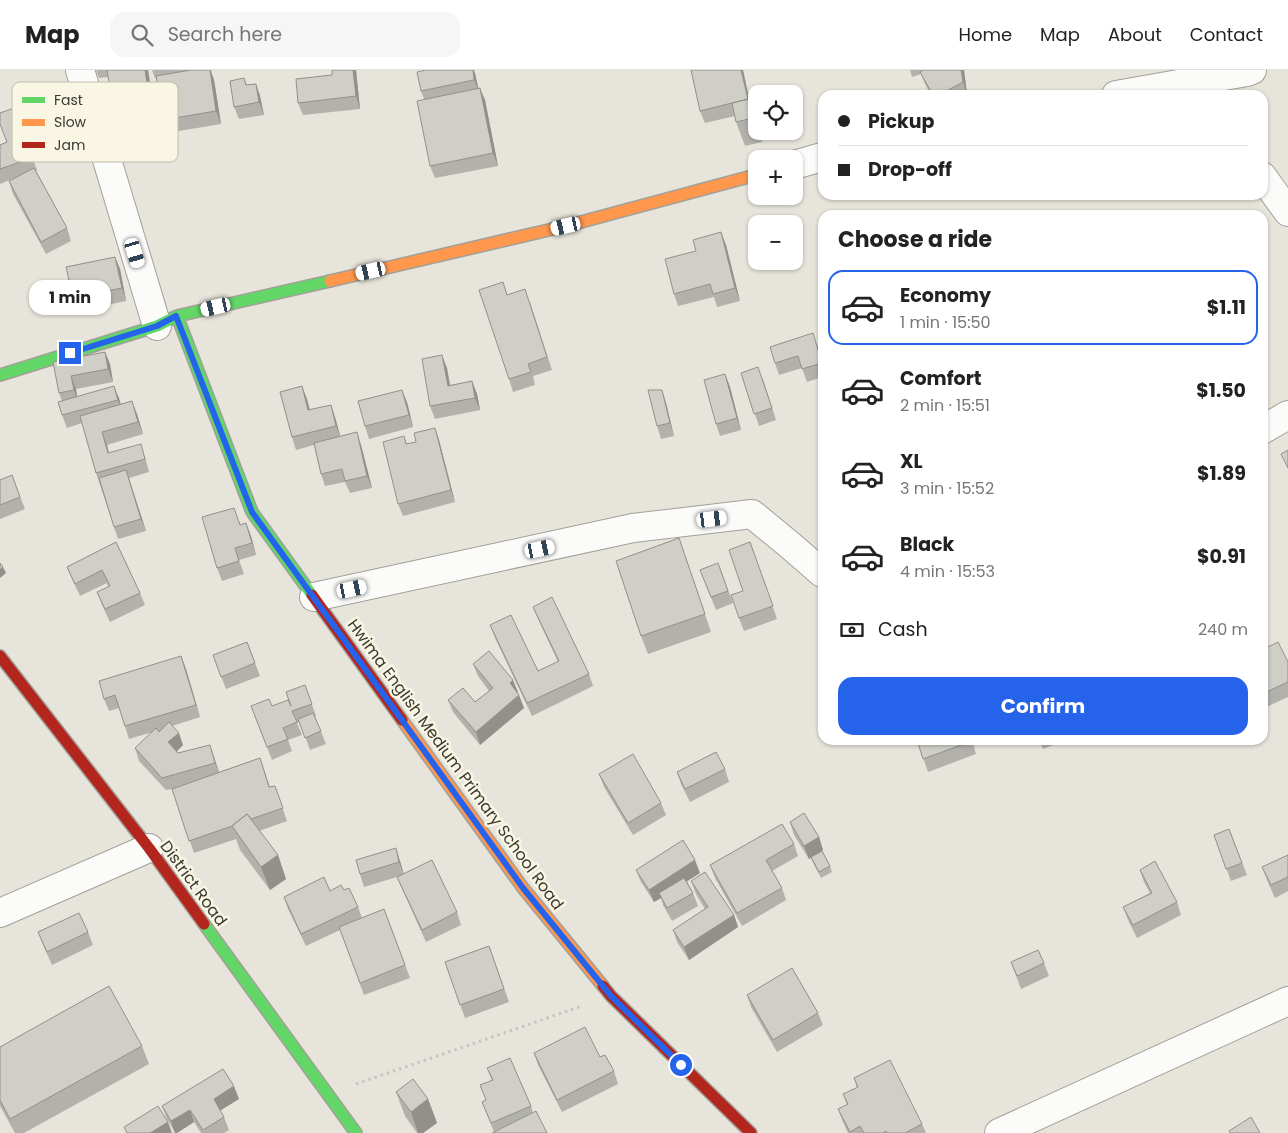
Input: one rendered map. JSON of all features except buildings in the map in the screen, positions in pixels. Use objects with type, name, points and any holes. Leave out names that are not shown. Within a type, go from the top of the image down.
[{"type":"street","points":[[80,70],[84,82]]},
{"type":"street","points":[[1176,90],[1200,88],[1252,70]]},
{"type":"street","points":[[803,162],[818,158]]},
{"type":"street","points":[[112,162],[167,321]]},
{"type":"street","points":[[0,375],[167,321],[566,226],[748,177]]},
{"type":"street","points":[[1268,184],[1288,212]]},
{"type":"street","name":"Hwima English Medium Primary School Road","points":[[167,321],[252,512],[523,888],[611,996],[751,1133]]},
{"type":"street","points":[[1268,427],[1288,415]]},
{"type":"street","points":[[314,597],[634,528],[752,514],[818,570]]},
{"type":"street","name":"District Road","points":[[0,656],[149,848],[356,1133]]},
{"type":"street","points":[[0,912],[149,848]]},
{"type":"street","points":[[999,1133],[1288,1001]]},
{"type":"path","points":[[328,1094],[611,996]]},
{"type":"traffic: fast","points":[[0,375],[157,326],[177,316],[330,281]]},
{"type":"traffic: fast","points":[[177,316],[252,512],[312,595]]},
{"type":"traffic: fast","points":[[204,924],[356,1133]]},
{"type":"traffic: slow","points":[[330,281],[566,226],[748,177]]},
{"type":"traffic: slow","points":[[402,720],[523,888],[603,986]]},
{"type":"traffic: jam","points":[[312,595],[402,720]]},
{"type":"traffic: jam","points":[[0,656],[149,848],[204,924]]},
{"type":"traffic: jam","points":[[603,986],[751,1133]]},
{"type":"route","points":[[70,353],[157,326],[176,316],[252,512],[523,888],[611,996],[681,1065]]}]
